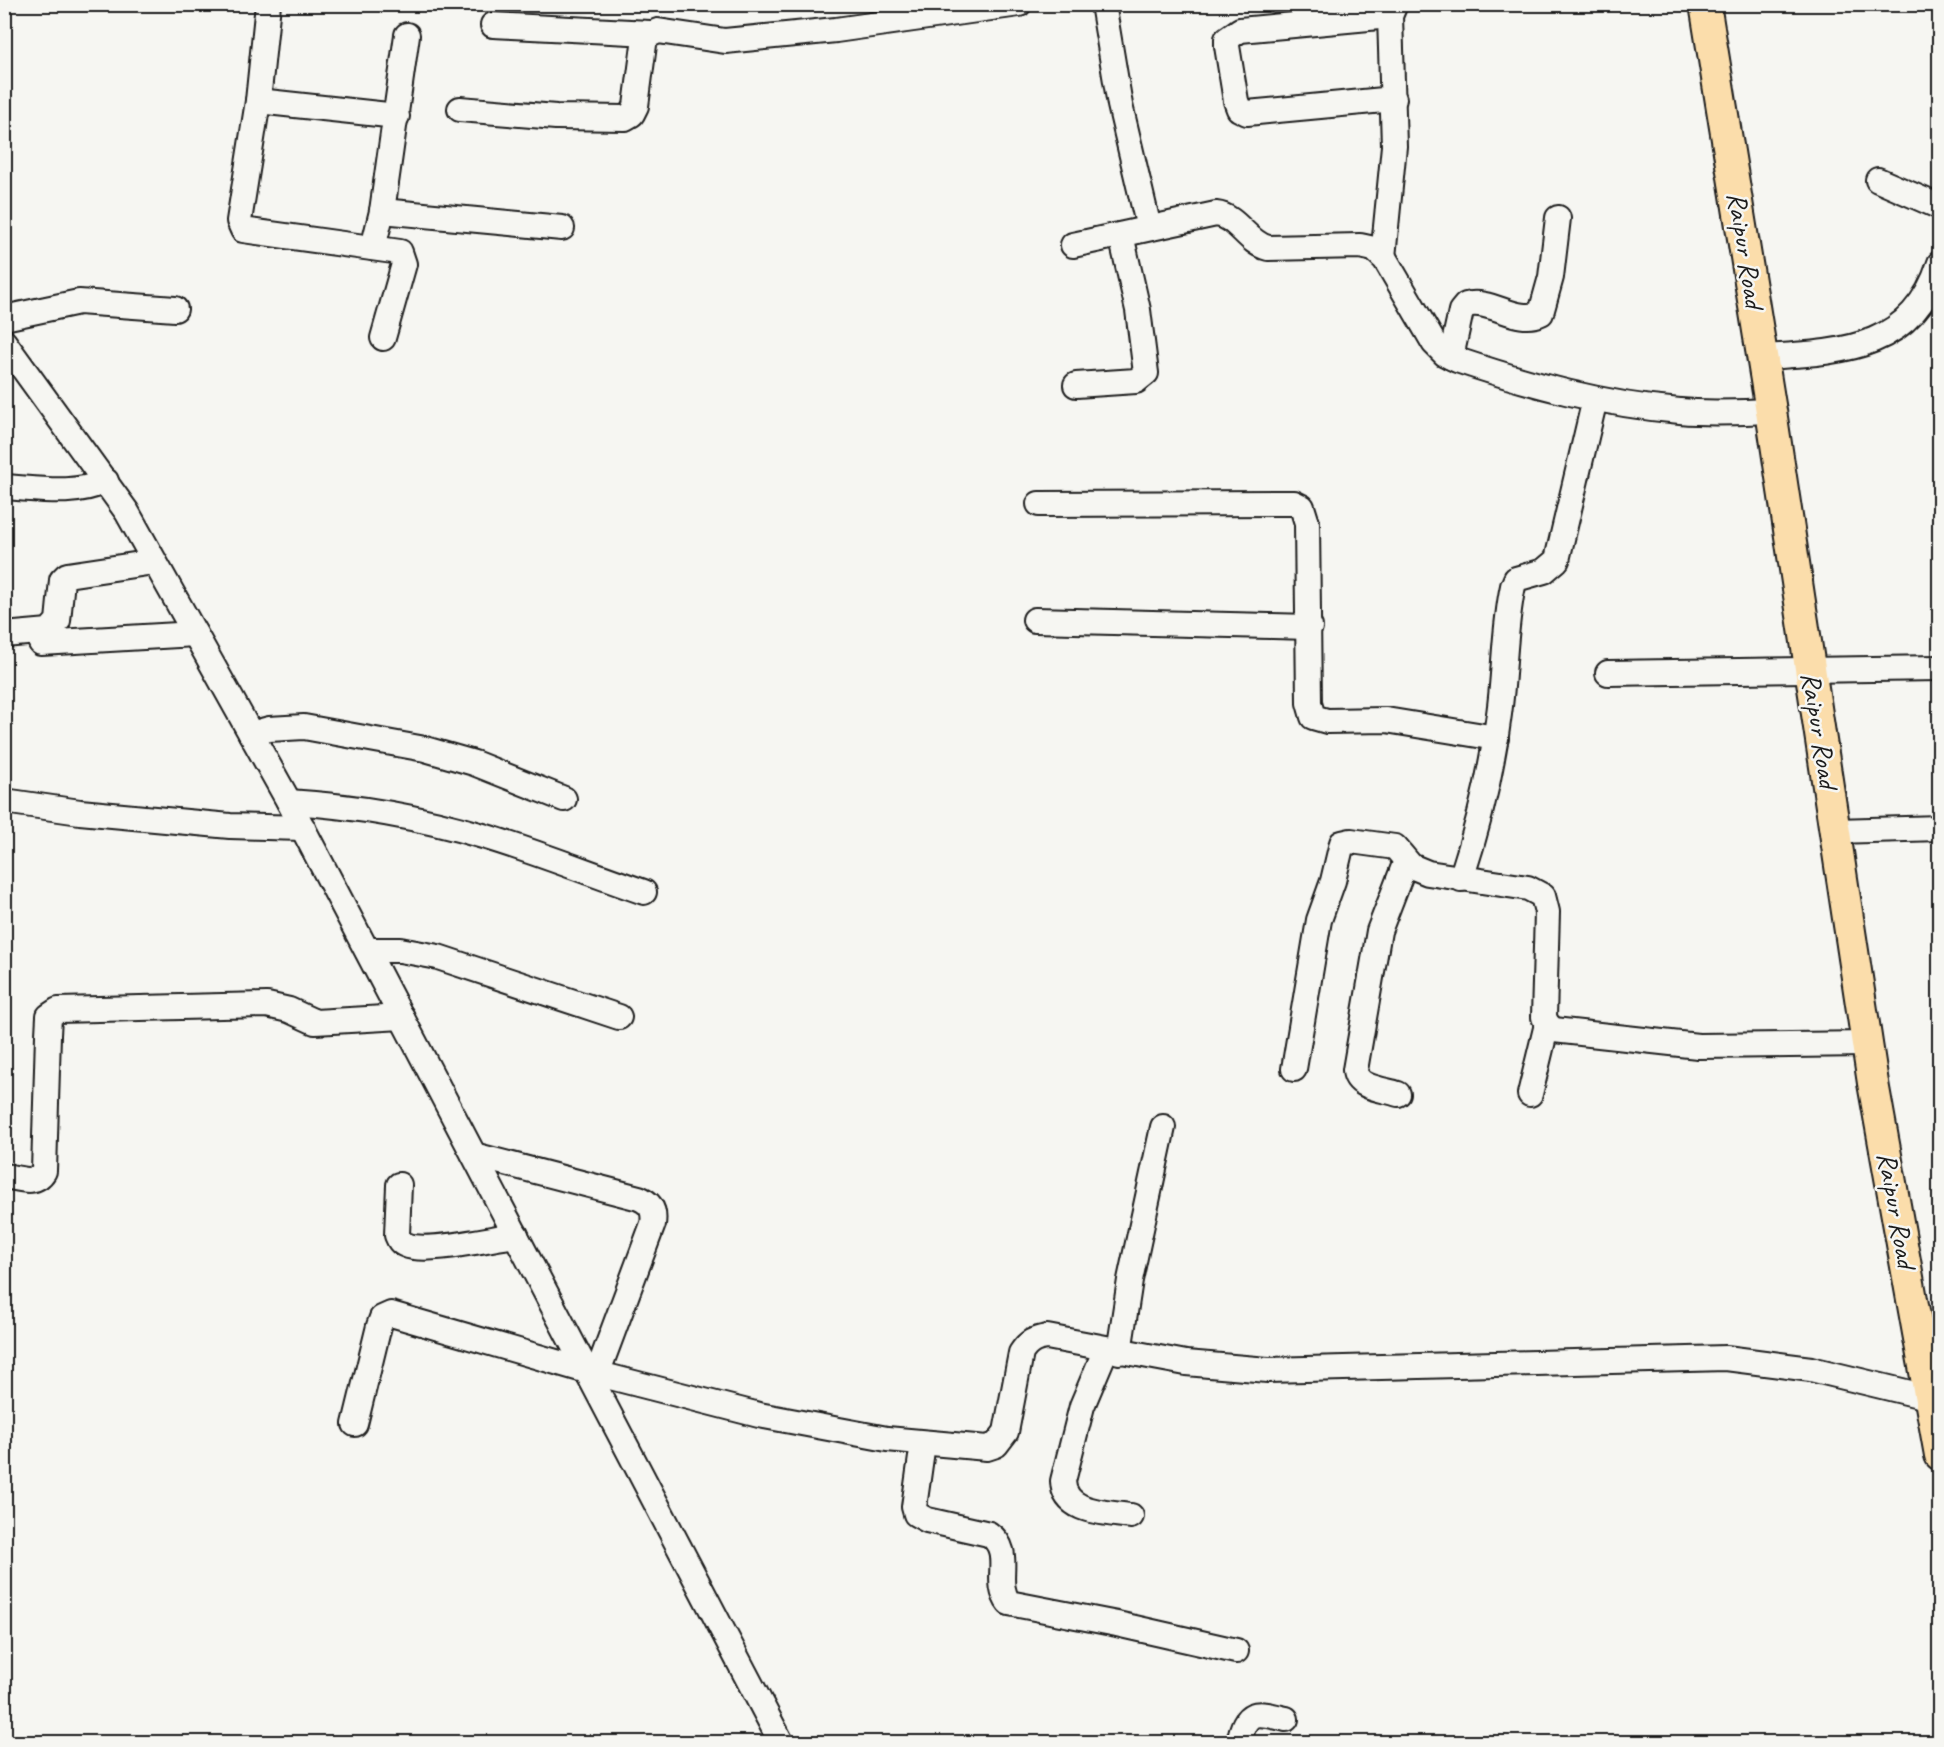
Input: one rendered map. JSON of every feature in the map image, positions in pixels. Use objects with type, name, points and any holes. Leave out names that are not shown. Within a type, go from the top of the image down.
[{"type":"main road","name":"Raipur Road","points":[[1705,4],[1812,671],[1867,1044],[1935,1412],[1940,1455]]},
{"type":"street","points":[[268,4],[258,100],[239,221],[243,230],[400,252],[404,264],[382,338]]},
{"type":"street","points":[[493,25],[650,33],[658,31],[725,41],[836,30],[1019,4]]},
{"type":"street","points":[[1102,4],[1120,105],[1149,228]]},
{"type":"street","points":[[1383,257],[1392,172],[1394,99],[1393,10],[1240,30],[1227,39],[1236,101],[1239,109],[1247,112],[1394,99]]},
{"type":"street","points":[[460,109],[556,117],[624,118],[632,114],[636,106],[643,46],[645,37],[650,33]]},
{"type":"street","points":[[373,248],[382,211],[407,35]]},
{"type":"street","points":[[258,100],[396,116]]},
{"type":"street","points":[[1878,180],[1940,207]]},
{"type":"street","points":[[382,211],[562,228]]},
{"type":"street","points":[[1073,246],[1221,214],[1258,246],[1268,248],[1360,246],[1374,249],[1383,257],[1434,343],[1451,357],[1594,399],[1678,411],[1771,411]]},
{"type":"street","points":[[1451,357],[1461,311],[1466,305],[1480,304],[1527,317],[1541,313],[1551,278],[1557,218]]},
{"type":"street","points":[[1076,385],[1136,381],[1146,373],[1138,309],[1121,235]]},
{"type":"street","points":[[1763,357],[1842,351],[1877,339],[1908,317],[1922,302],[1932,285],[1940,262]]},
{"type":"street","points":[[4,318],[79,302],[175,309]]},
{"type":"street","points":[[4,342],[127,512],[289,802],[516,1235],[592,1373],[781,1743]]},
{"type":"street","points":[[1461,879],[1482,814],[1496,738],[1513,586],[1516,579],[1544,571],[1557,560],[1594,399]]},
{"type":"street","points":[[4,487],[70,491],[86,489],[106,481]]},
{"type":"street","points":[[1039,504],[1294,504],[1302,507],[1308,523],[1309,703],[1313,717],[1328,721],[1374,719],[1394,721],[1496,738]]},
{"type":"street","points":[[4,635],[49,631],[55,627],[58,621],[62,580],[67,575],[154,562]]},
{"type":"street","points":[[1035,620],[1310,627]]},
{"type":"street","points":[[41,643],[195,634]]},
{"type":"street","points":[[1608,673],[1940,668]]},
{"type":"street","points":[[251,734],[269,729],[304,727],[425,749],[474,763],[564,799]]},
{"type":"street","points":[[4,801],[80,812],[230,826],[303,828]]},
{"type":"street","points":[[289,802],[355,807],[445,826],[484,836],[644,892]]},
{"type":"street","points":[[1836,831],[1940,828]]},
{"type":"street","points":[[1294,1069],[1319,920],[1334,881],[1342,843],[1351,841],[1388,845],[1401,852],[1406,861],[1428,873],[1528,888],[1543,896],[1547,912],[1544,1017],[1547,1024],[1530,1094]]},
{"type":"street","points":[[1398,1094],[1361,1083],[1355,1076],[1355,1070],[1379,931],[1406,861]]},
{"type":"street","points":[[368,950],[409,951],[438,957],[619,1017]]},
{"type":"street","points":[[4,1176],[30,1180],[36,1179],[44,1171],[49,1016],[58,1010],[267,1005],[289,1010],[315,1022],[402,1017]]},
{"type":"street","points":[[1547,1024],[1562,1032],[1698,1046],[1867,1044]]},
{"type":"street","points":[[1131,1516],[1073,1504],[1064,1491],[1063,1481],[1082,1406],[1112,1350],[1130,1280],[1163,1127]]},
{"type":"street","points":[[474,1155],[639,1198],[652,1208],[652,1224],[592,1373]]},
{"type":"street","points":[[399,1185],[397,1235],[400,1242],[408,1246],[446,1246],[516,1235]]},
{"type":"street","points":[[355,1424],[379,1326],[382,1318],[391,1314],[592,1373],[759,1415],[844,1432],[923,1443],[987,1448],[1002,1441],[1006,1432],[1021,1353],[1027,1344],[1035,1339],[1047,1337],[1186,1363],[1268,1370],[1726,1358],[1811,1369],[1935,1412]]},
{"type":"street","points":[[923,1443],[914,1507],[916,1514],[927,1520],[989,1534],[998,1540],[1003,1555],[1001,1589],[1009,1603],[1236,1651]]},
{"type":"street","points":[[1239,1743],[1247,1718],[1261,1713],[1286,1719]]}]
